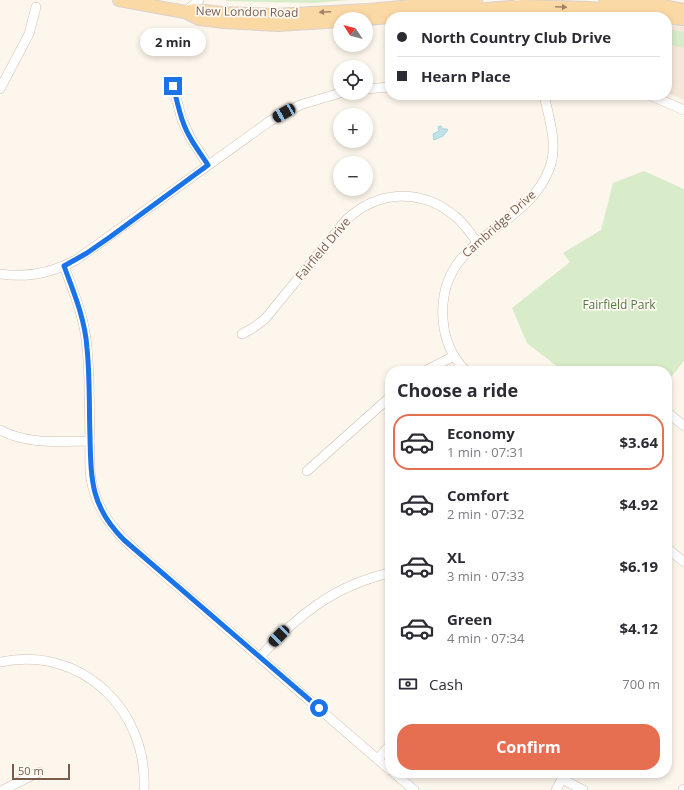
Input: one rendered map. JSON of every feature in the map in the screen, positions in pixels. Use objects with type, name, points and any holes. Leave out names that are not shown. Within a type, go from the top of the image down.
[{"type":"main road","name":"New London Road","points":[[119,0],[185,12],[199,19],[224,22],[278,24],[333,21]]},
{"type":"main road","name":"New London Road","points":[[185,12],[196,10],[221,13],[275,15],[370,10],[476,0]]},
{"type":"main road","points":[[605,0],[653,4],[684,10]]},
{"type":"main road","points":[[464,12],[520,8],[590,8],[624,12]]},
{"type":"main road","points":[[373,18],[385,17]]},
{"type":"main road","points":[[672,18],[684,19]]},
{"type":"street","points":[[185,12],[199,0]]},
{"type":"street","points":[[0,88],[29,34],[36,7]]},
{"type":"street","points":[[173,86],[182,120],[191,139],[208,165]]},
{"type":"street","points":[[373,88],[385,87]]},
{"type":"street","points":[[0,274],[38,274],[52,271],[81,257],[270,121],[312,100],[333,95]]},
{"type":"street","name":"Cambridge Drive","points":[[462,366],[454,356],[443,324],[444,291],[453,269],[459,260],[477,242],[531,198],[538,191],[547,174],[552,156],[553,136],[545,100]]},
{"type":"street","points":[[661,100],[684,110]]},
{"type":"street","name":"Fairfield Drive","points":[[242,334],[265,319],[346,220],[354,212],[371,202],[400,196],[420,198],[430,201],[456,217],[477,242]]},
{"type":"street","points":[[64,266],[79,306],[86,335],[90,465],[93,488],[101,508],[112,526],[133,548],[385,765]]},
{"type":"street","points":[[435,366],[454,356]]},
{"type":"street","points":[[306,471],[385,401]]},
{"type":"street","points":[[672,416],[684,426]]},
{"type":"street","points":[[0,430],[21,438],[42,442],[90,441]]},
{"type":"street","points":[[672,552],[684,562]]},
{"type":"street","points":[[260,657],[291,624],[320,602],[359,582],[385,574]]},
{"type":"street","points":[[0,662],[26,660],[48,662],[80,672],[98,683],[125,713],[135,733],[143,762],[144,790]]},
{"type":"street","points":[[378,759],[385,751]]},
{"type":"street","points":[[4,790],[39,772]]},
{"type":"street","points":[[400,778],[414,790]]},
{"type":"street","points":[[556,790],[562,778]]},
{"type":"street","points":[[566,778],[583,790]]},
{"type":"shaded area","points":[[672,21],[684,23],[684,100],[672,95]]},
{"type":"green space","points":[[226,0],[349,0],[315,3]]},
{"type":"green space","points":[[672,30],[684,32],[684,48],[672,45]]},
{"type":"green space","name":"Fairfield Park","points":[[644,171],[684,189],[684,361],[672,376],[672,366],[557,366],[527,343],[512,308],[570,262],[563,253],[601,230],[613,183]]},
{"type":"water","points":[[441,126],[443,129],[448,130],[443,136],[434,140],[433,134],[439,131],[438,127]]},
{"type":"route","points":[[173,86],[182,120],[191,139],[208,165],[110,237],[76,260],[64,266],[79,306],[86,335],[90,465],[93,488],[106,518],[124,540],[319,708]]}]
